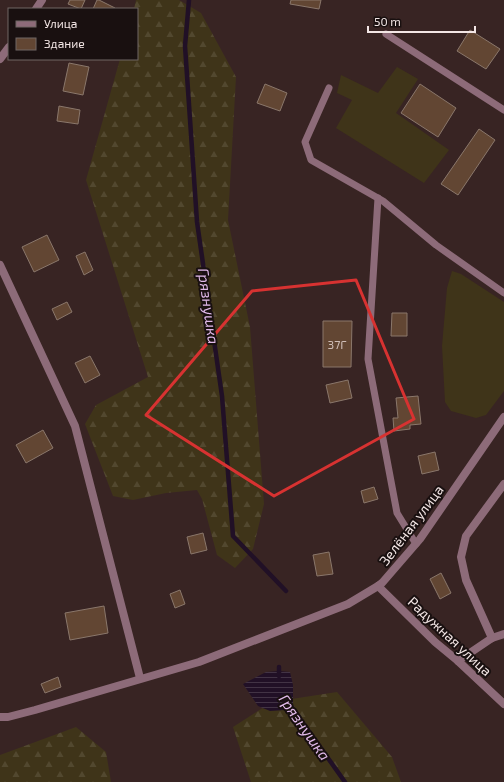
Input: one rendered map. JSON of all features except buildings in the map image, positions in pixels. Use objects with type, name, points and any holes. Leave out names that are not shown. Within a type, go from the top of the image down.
[{"type":"street","points":[[0,59],[8,48]]},
{"type":"street","points":[[0,265],[74,426],[140,678]]},
{"type":"street","name":"Зелёная улица","points":[[4,717],[199,662],[348,604],[378,586],[416,544],[504,417]]},
{"type":"street","points":[[492,638],[466,580],[461,557],[466,536],[504,484]]},
{"type":"street","name":"Радужная улица","points":[[378,586],[435,642],[458,661],[504,704]]},
{"type":"street","points":[[458,661],[492,638],[504,634]]},
{"type":"street","points":[[0,723],[4,717]]},
{"type":"lane","points":[[386,34],[504,110]]},
{"type":"lane","points":[[329,88],[305,142],[311,160],[378,198],[436,245],[504,293]]},
{"type":"lane","points":[[378,198],[368,359],[397,513],[416,544]]},
{"type":"highlighted area","points":[[356,280],[414,419],[274,496],[146,415],[252,291]]},
{"type":"green space","points":[[136,0],[179,0],[201,13],[236,77],[228,220],[250,327],[264,504],[253,549],[235,568],[217,555],[202,499],[197,490],[166,493],[133,500],[113,496],[85,424],[96,405],[148,377],[86,180],[120,60],[138,60],[138,8],[134,8]]},
{"type":"green space","points":[[397,67],[418,79],[396,113],[449,150],[424,183],[336,128],[352,100],[337,93],[341,75],[378,93]]},
{"type":"green space","points":[[452,271],[461,274],[504,302],[504,391],[486,415],[476,418],[451,411],[445,402],[442,346],[447,288]]},
{"type":"green space","points":[[337,692],[392,757],[401,782],[251,782],[233,727],[272,702]]},
{"type":"green space","points":[[76,727],[106,752],[111,782],[0,782],[0,755]]},
{"type":"shaded area","points":[[266,672],[290,672],[293,685],[293,703],[285,710],[270,711],[258,706],[243,684]]},
{"type":"waterway","name":"Грязнушка","points":[[189,0],[185,46],[197,222],[222,396],[233,536],[286,591]]},
{"type":"waterway","name":"Грязнушка","points":[[279,667],[279,676]]},
{"type":"waterway","name":"Грязнушка","points":[[288,702],[345,782]]}]
